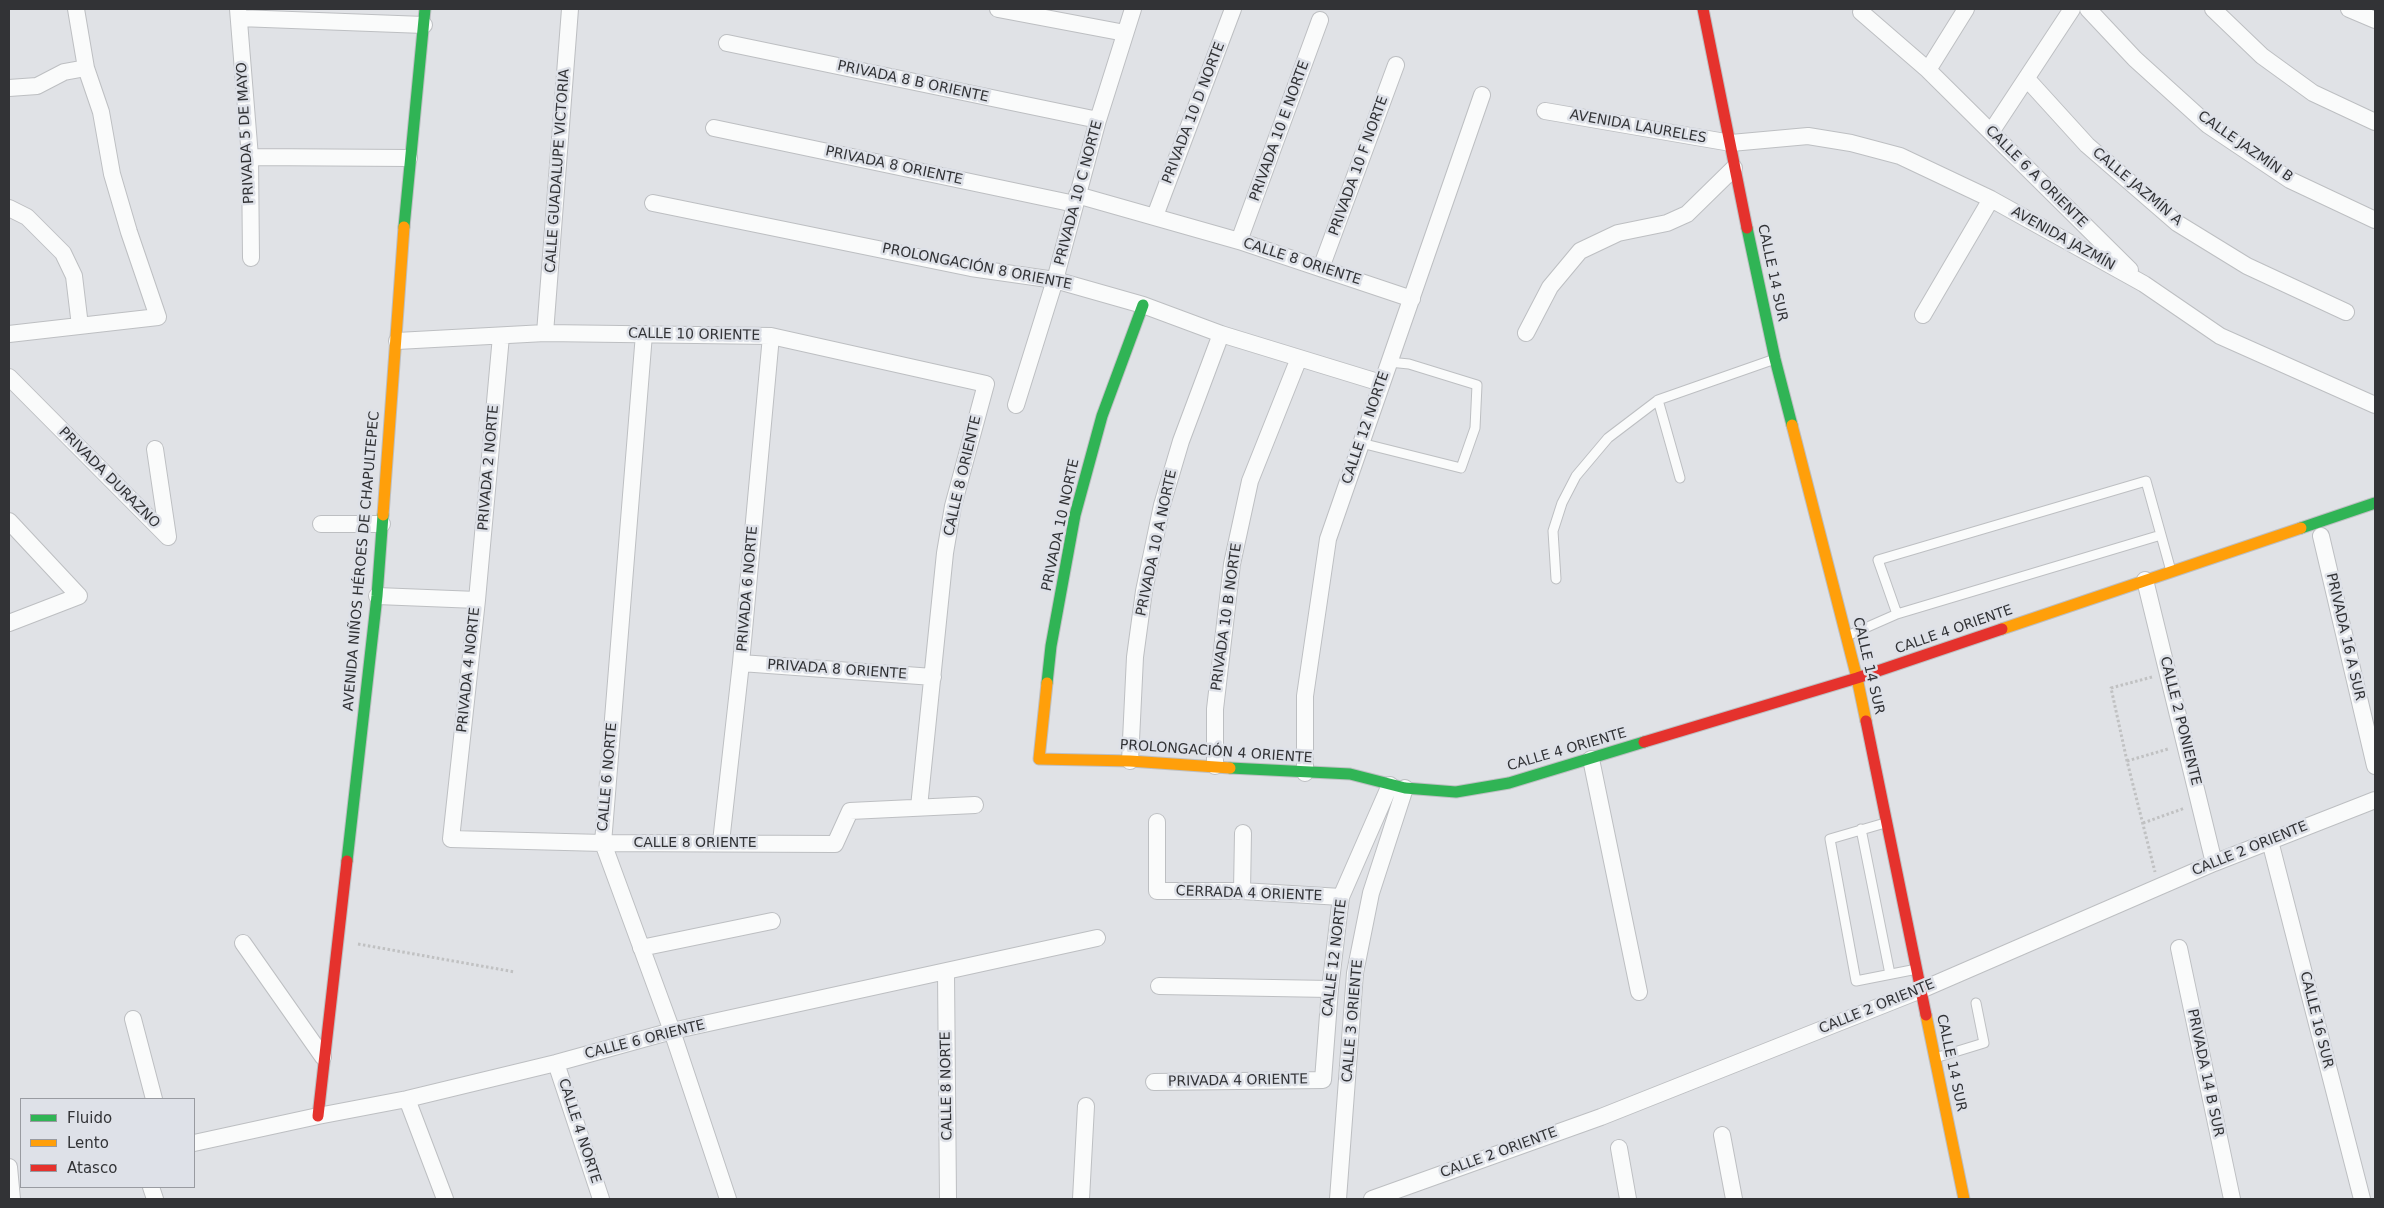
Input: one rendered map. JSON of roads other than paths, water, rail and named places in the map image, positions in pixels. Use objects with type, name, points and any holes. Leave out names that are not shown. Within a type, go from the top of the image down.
[{"type":"street","points":[[9,334],[158,317],[114,184],[101,112],[86,68],[76,9]]},
{"type":"street","name":"CALLE GUADALUPE VICTORIA","points":[[546,333],[570,9]]},
{"type":"street","points":[[998,9],[1125,33]]},
{"type":"street","name":"PRIVADA 10 C NORTE","points":[[1016,406],[1055,280],[1098,120],[1133,9]]},
{"type":"street","name":"PRIVADA 10 D NORTE","points":[[1155,216],[1233,9]]},
{"type":"street","name":"CALLE 14 SUR","points":[[1703,9],[1717,87],[1731,143],[1734,168],[1775,359],[1857,678],[1964,1199]]},
{"type":"street","points":[[1928,70],[1966,9]]},
{"type":"street","points":[[1991,132],[2072,9]]},
{"type":"street","name":"CALLE JAZMÍN B","points":[[2088,9],[2135,59],[2208,125],[2290,180],[2375,220]]},
{"type":"street","points":[[2213,9],[2262,56],[2313,92],[2375,122]]},
{"type":"street","points":[[2349,9],[2375,20]]},
{"type":"street","name":"CALLE 6 A ORIENTE","points":[[1861,12],[1928,70],[2144,284]]},
{"type":"street","points":[[238,14],[424,17]]},
{"type":"street","name":"PRIVADA 5 DE MAYO","points":[[238,14],[250,157],[251,258]]},
{"type":"street","name":"AVENIDA NIÑOS HÉROES DE CHAPULTEPEC","points":[[318,1116],[323,1057],[377,596],[409,158],[424,17]]},
{"type":"street","name":"PRIVADA 10 E NORTE","points":[[1239,242],[1320,20]]},
{"type":"street","name":"PRIVADA 8 B ORIENTE","points":[[727,43],[1098,120]]},
{"type":"street","name":"PRIVADA 10 F NORTE","points":[[1322,268],[1396,65]]},
{"type":"street","points":[[9,88],[37,86],[64,72],[86,68]]},
{"type":"street","name":"CALLE JAZMÍN A","points":[[2027,79],[2088,145],[2177,223],[2247,266],[2346,312]]},
{"type":"street","name":"CALLE 12 NORTE","points":[[1306,774],[1305,696],[1328,540],[1482,95]]},
{"type":"street","name":"AVENIDA LAURELES","points":[[1545,111],[1731,143]]},
{"type":"street","name":"PRIVADA 8 ORIENTE","points":[[714,128],[1076,199]]},
{"type":"street","name":"AVENIDA JAZMÍN","points":[[1731,143],[1808,136],[1851,142],[1900,156],[1991,199],[2144,284],[2220,336],[2375,405]]},
{"type":"street","points":[[250,157],[409,158]]},
{"type":"street","points":[[1526,333],[1550,286],[1580,251],[1618,233],[1667,223],[1687,214],[1734,168]]},
{"type":"street","name":"CALLE 8 ORIENTE","points":[[1076,199],[1155,216],[1322,268],[1412,299]]},
{"type":"street","points":[[1922,315],[1991,199]]},
{"type":"street","name":"PROLONGACIÓN 8 ORIENTE","points":[[653,203],[971,268],[1055,280],[1142,305],[1221,334],[1381,383]]},
{"type":"street","points":[[9,208],[27,217],[63,253],[74,276],[80,326]]},
{"type":"street","name":"PRIVADA 10 NORTE","points":[[1039,759],[1051,646],[1075,515],[1102,416],[1142,305]]},
{"type":"street","name":"CALLE 10 ORIENTE","points":[[397,341],[546,333],[771,336],[986,384]]},
{"type":"street","name":"CALLE 6 NORTE","points":[[644,334],[603,843],[672,1031],[728,1199]]},
{"type":"street","name":"PRIVADA 10 A NORTE","points":[[1130,761],[1134,657],[1144,591],[1162,505],[1195,399],[1221,334]]},
{"type":"street","name":"PRIVADA 2 NORTE","points":[[477,600],[501,336]]},
{"type":"street","name":"PRIVADA 6 NORTE","points":[[721,842],[741,664],[771,336]]},
{"type":"street","name":"PRIVADA 10 B NORTE","points":[[1216,766],[1215,709],[1232,564],[1250,481],[1299,358]]},
{"type":"street","name":"PRIVADA DURAZNO","points":[[9,377],[168,537],[155,449]]},
{"type":"street","name":"CALLE 8 ORIENTE","points":[[919,807],[945,553],[953,506],[986,384]]},
{"type":"street","name":"CALLE 4 ORIENTE","points":[[1398,787],[1456,792],[1509,783],[1857,678],[2375,503]]},
{"type":"street","points":[[9,521],[78,596],[9,623]]},
{"type":"street","points":[[321,524],[382,524]]},
{"type":"street","name":"PRIVADA 16 A SUR","points":[[2321,536],[2375,766]]},
{"type":"street","name":"CALLE 2 PONIENTE","points":[[2146,580],[2214,863]]},
{"type":"street","name":"PRIVADA 4 NORTE","points":[[377,596],[477,600],[451,839]]},
{"type":"street","name":"PRIVADA 8 ORIENTE","points":[[741,664],[933,677]]},
{"type":"street","name":"PROLONGACIÓN 4 ORIENTE","points":[[1039,759],[1130,761],[1306,774],[1350,774],[1398,787]]},
{"type":"street","points":[[1591,759],[1639,992]]},
{"type":"street","name":"CALLE 12 NORTE","points":[[1323,1080],[1330,989],[1341,898],[1398,787]]},
{"type":"street","name":"CALLE 3 ORIENTE","points":[[1338,1199],[1356,973],[1371,893],[1398,787]]},
{"type":"street","name":"CALLE 2 ORIENTE","points":[[1372,1199],[1601,1117],[1921,990],[2214,863],[2375,800]]},
{"type":"street","name":"CALLE 8 ORIENTE","points":[[451,839],[603,843],[721,842],[835,844],[850,811],[975,805]]},
{"type":"street","name":"CERRADA 4 ORIENTE","points":[[1157,822],[1157,891],[1242,892],[1341,898]]},
{"type":"street","points":[[1242,892],[1243,833]]},
{"type":"street","name":"CALLE 16 SUR","points":[[2270,841],[2362,1199]]},
{"type":"street","points":[[641,948],[772,921]]},
{"type":"street","name":"CALLE 6 ORIENTE","points":[[195,1143],[407,1099],[556,1063],[672,1031],[946,973],[1098,938]]},
{"type":"street","points":[[243,943],[323,1057]]},
{"type":"street","name":"PRIVADA 14 B SUR","points":[[2179,948],[2232,1199]]},
{"type":"street","name":"CALLE 8 NORTE","points":[[946,973],[948,1199]]},
{"type":"street","points":[[1159,986],[1330,989]]},
{"type":"street","points":[[133,1019],[154,1098]]},
{"type":"street","name":"CALLE 4 NORTE","points":[[556,1063],[601,1199]]},
{"type":"street","name":"PRIVADA 4 ORIENTE","points":[[1154,1082],[1323,1080]]},
{"type":"street","points":[[407,1099],[445,1199]]},
{"type":"street","points":[[1081,1199],[1086,1106]]},
{"type":"street","points":[[1722,1135],[1734,1199]]},
{"type":"street","points":[[1618,1148],[1628,1199]]},
{"type":"street","points":[[9,1168],[15,1188]]},
{"type":"lane","points":[[1556,579],[1553,531],[1562,503],[1576,476],[1608,438],[1658,400],[1775,359]]},
{"type":"lane","points":[[1361,443],[1461,468],[1475,428],[1477,385],[1409,364],[1389,362]]},
{"type":"lane","points":[[1658,400],[1680,478]]},
{"type":"lane","points":[[1898,614],[1878,560],[2146,481],[2171,572]]},
{"type":"lane","points":[[1847,637],[1898,614],[2162,535]]},
{"type":"lane","points":[[1887,822],[1830,838],[1856,982],[1917,969]]},
{"type":"lane","points":[[1861,829],[1890,974]]},
{"type":"lane","points":[[1935,1058],[1984,1043],[1976,1003]]}]
